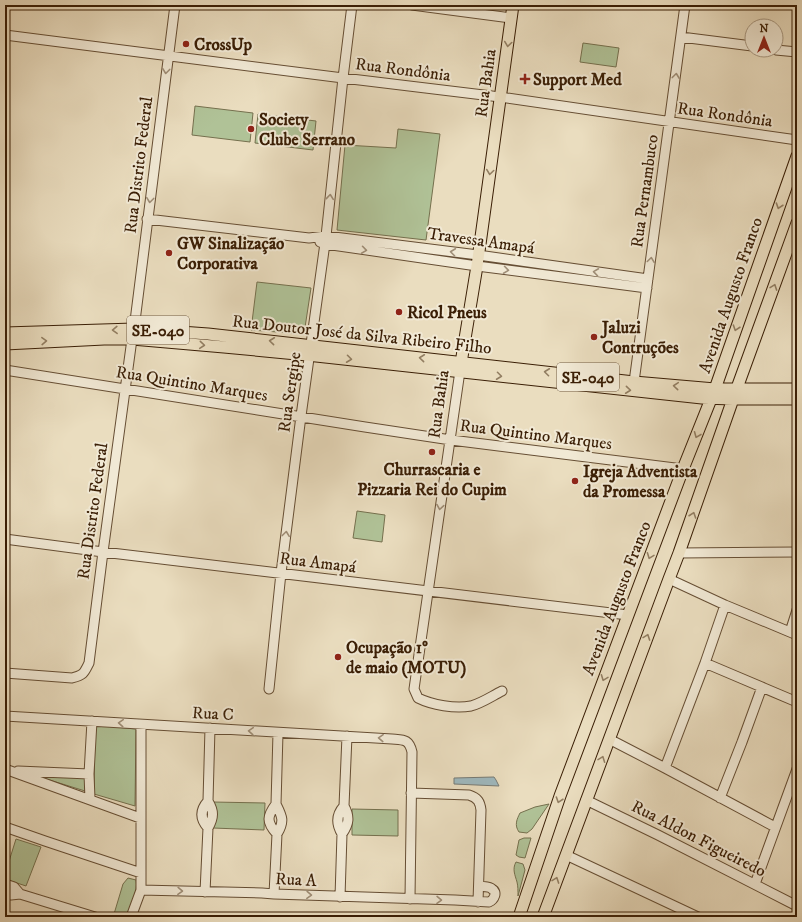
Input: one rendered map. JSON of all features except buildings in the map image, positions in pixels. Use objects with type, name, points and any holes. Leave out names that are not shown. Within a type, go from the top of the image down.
[{"type":"main road","name":"Rua Bahia","points":[[460,367],[478,260],[513,5]]},
{"type":"main road","name":"Avenida Augusto Franco","points":[[519,917],[560,796],[683,469],[713,394],[797,156]]},
{"type":"main road","points":[[543,917],[679,553],[797,223]]},
{"type":"main road","name":"Rua Doutor José da Silva Ribeiro Filho","points":[[5,333],[133,334],[224,347],[310,350],[460,367],[634,382],[713,394]]},
{"type":"main road","name":"Rua Doutor José da Silva Ribeiro Filho","points":[[5,344],[104,339],[133,334]]},
{"type":"main road","name":"Rua Doutor José da Silva Ribeiro Filho","points":[[460,367],[557,383],[713,394]]},
{"type":"main road","name":"SE-040","points":[[713,394],[735,394],[797,389]]},
{"type":"main road","name":"SE-040","points":[[735,394],[797,399]]},
{"type":"street","name":"Rua Distrito Federal","points":[[5,673],[72,678],[81,676],[89,663],[175,5]]},
{"type":"street","name":"Rua Sergipe","points":[[269,689],[281,573],[301,416],[326,240],[352,5]]},
{"type":"street","points":[[412,5],[511,18]]},
{"type":"street","name":"Rua Pernambuco","points":[[634,382],[685,5]]},
{"type":"street","name":"Rua Rondônia","points":[[5,35],[500,97],[797,140]]},
{"type":"street","points":[[681,37],[744,45]]},
{"type":"street","points":[[784,51],[797,52]]},
{"type":"street","name":"Travessa Amapá","points":[[147,219],[478,260],[648,279]]},
{"type":"street","name":"Travessa Amapá","points":[[478,260],[646,288]]},
{"type":"street","name":"Rua Bahia","points":[[460,367],[414,689],[418,698],[424,701],[460,707],[471,706],[502,691]]},
{"type":"street","name":"Rua Quintino Marques","points":[[5,370],[450,440],[683,469]]},
{"type":"street","name":"Rua Amapá","points":[[5,539],[628,615]]},
{"type":"street","points":[[679,553],[797,552]]},
{"type":"street","points":[[669,578],[725,605],[794,634],[797,610]]},
{"type":"street","points":[[666,768],[705,664],[725,605]]},
{"type":"street","points":[[705,664],[797,702]]},
{"type":"street","points":[[720,798],[762,687]]},
{"type":"street","name":"Rua C","points":[[5,716],[401,739],[407,741],[412,752],[411,793]]},
{"type":"street","points":[[90,799],[89,774],[92,721]]},
{"type":"street","points":[[131,917],[141,890],[141,725]]},
{"type":"street","points":[[205,892],[208,828],[212,822],[213,816],[212,809],[208,801],[210,728]]},
{"type":"street","points":[[274,894],[277,834],[281,827],[282,819],[276,804],[278,733]]},
{"type":"street","points":[[340,896],[342,834],[347,828],[348,820],[344,806],[347,736]]},
{"type":"street","points":[[609,739],[775,827]]},
{"type":"street","points":[[755,884],[797,768]]},
{"type":"street","points":[[8,770],[89,774]]},
{"type":"street","points":[[8,770],[140,818]]},
{"type":"street","points":[[410,899],[411,793],[470,795],[477,798],[481,810],[478,902]]},
{"type":"street","name":"Rua Aldon Figueiredo","points":[[586,800],[797,906]]},
{"type":"street","points":[[5,827],[141,873]]},
{"type":"street","points":[[566,855],[698,917]]},
{"type":"street","points":[[5,884],[14,887],[20,894]]},
{"type":"street","name":"Rua A","points":[[141,890],[262,893],[478,902],[489,902],[494,899],[495,891],[491,888],[479,886]]},
{"type":"street","points":[[5,893],[11,895],[20,894],[95,917]]},
{"type":"green space","points":[[583,43],[619,48],[616,67],[580,62]]},
{"type":"green space","points":[[195,106],[253,113],[250,142],[192,135]]},
{"type":"green space","points":[[258,114],[316,121],[313,150],[255,143]]},
{"type":"green space","points":[[398,129],[440,134],[426,240],[337,230],[345,145],[396,148]]},
{"type":"green space","points":[[257,282],[311,288],[304,334],[251,330]]},
{"type":"green space","points":[[357,511],[385,515],[382,542],[353,538]]},
{"type":"green space","points":[[95,725],[136,729],[135,806],[94,794]]},
{"type":"green space","points":[[30,774],[85,775],[85,791]]},
{"type":"green space","points":[[213,802],[265,803],[264,830],[213,828]]},
{"type":"green space","points":[[549,804],[532,829],[527,833],[519,832],[516,824],[520,813],[535,807]]},
{"type":"green space","points":[[352,809],[398,810],[398,836],[352,835]]},
{"type":"green space","points":[[531,838],[525,858],[516,855],[519,840]]},
{"type":"green space","points":[[16,839],[41,847],[26,886],[5,879],[5,874]]},
{"type":"green space","points":[[516,862],[523,864],[525,870],[518,896],[518,885],[514,870]]},
{"type":"green space","points":[[128,878],[136,880],[134,898],[126,917],[114,917],[123,884]]},
{"type":"water","points":[[494,777],[499,786],[454,784],[454,778]]},
{"type":"waterway","points":[[471,261],[636,282]]},
{"type":"place","name":"CrossUp","points":[[186,44]]},
{"type":"place","name":"Support Med","points":[[525,79]]},
{"type":"place","name":"Society Clube Serrano","points":[[251,129]]},
{"type":"place","name":"GW Sinalização Corporativa","points":[[169,253]]},
{"type":"place","name":"Ricol Pneus","points":[[399,312]]},
{"type":"place","name":"Jaluzi Contruções","points":[[594,337]]},
{"type":"place","name":"Churrascaria e Pizzaria Rei do Cupim","points":[[432,452]]},
{"type":"place","name":"Igreja Adventista da Promessa","points":[[575,481]]},
{"type":"place","name":"Ocupação 1º de maio (MOTU)","points":[[338,657]]}]
